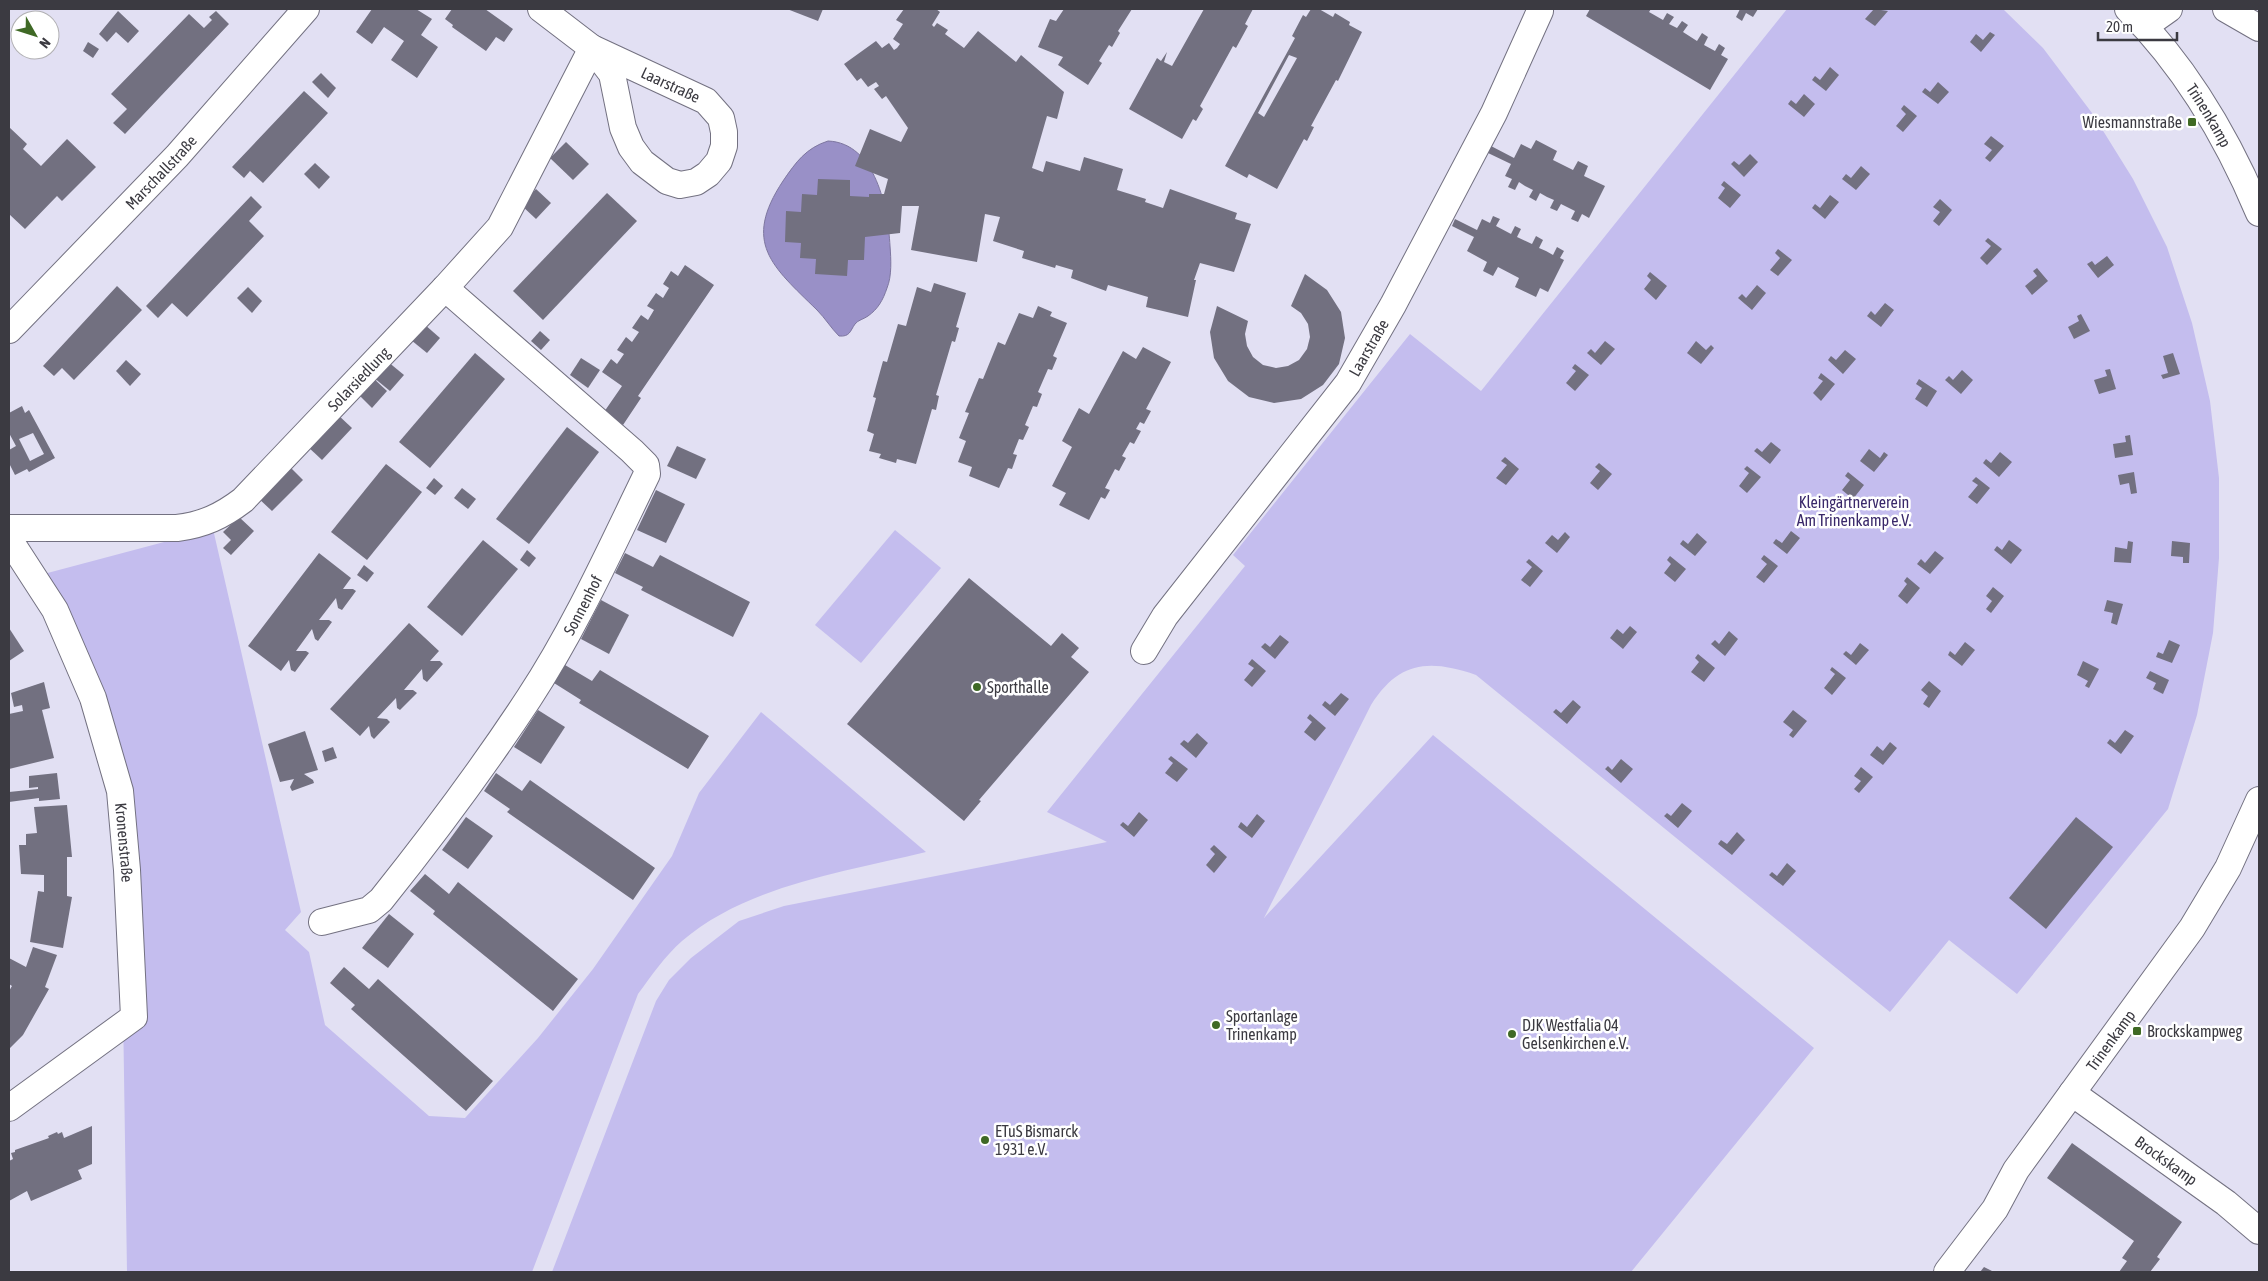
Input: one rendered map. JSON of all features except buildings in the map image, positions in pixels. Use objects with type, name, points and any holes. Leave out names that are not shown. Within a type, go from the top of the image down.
[{"type":"street","name":"Marschallstraße","points":[[9,330],[177,156],[306,9]]},
{"type":"street","name":"Laarstraße","points":[[541,9],[592,48],[706,101],[721,118],[724,132],[724,146],[719,161],[708,174],[696,182],[680,185],[667,182],[642,162],[631,146],[623,128],[612,74],[592,48]]},
{"type":"street","points":[[2137,17],[2170,9]]},
{"type":"street","points":[[2226,9],[2259,28]]},
{"type":"street","name":"Laarstraße","points":[[1144,651],[1165,616],[1348,383],[1393,305],[1494,113],[1538,10]]},
{"type":"street","name":"Trinenkamp","points":[[2137,17],[2186,78],[2233,157],[2259,213]]},
{"type":"street","name":"Solarsiedlung","points":[[9,528],[158,530],[196,526],[222,516],[243,500],[445,288],[500,227],[592,48]]},
{"type":"street","name":"Sonnenhof","points":[[322,922],[369,910],[381,900],[458,802],[529,698],[557,650],[591,587],[647,474],[646,465],[632,451],[445,288]]},
{"type":"street","name":"Kronenstraße","points":[[9,539],[55,610],[93,698],[120,791],[127,870],[134,1017],[9,1108]]},
{"type":"street","name":"Trinenkamp","points":[[1947,1272],[1995,1208],[2016,1170],[2192,928],[2228,868],[2259,800]]},
{"type":"street","name":"Brockskamp","points":[[2072,1093],[2226,1203],[2259,1231]]},
{"type":"green space","name":"Kleingärtnerverein Am Trinenkamp e.V.","points":[[1787,9],[2003,9],[2043,48],[2092,113],[2133,179],[2167,247],[2192,323],[2210,401],[2219,478],[2219,558],[2213,633],[2197,715],[2168,809],[2017,994],[1949,940],[1890,1012],[1476,675],[1444,667],[1416,668],[1404,672],[1393,679],[1371,705],[1264,918],[1433,735],[1814,1048],[1631,1272],[552,1272],[656,1001],[669,980],[691,958],[739,921],[784,906],[1107,842],[1047,812],[1245,566],[1233,555],[1410,334],[1481,391]]},
{"type":"green space","points":[[213,529],[301,912],[285,930],[309,952],[325,1025],[429,1116],[465,1118],[538,1038],[593,969],[672,856],[699,793],[761,712],[926,852],[830,874],[766,894],[736,906],[708,922],[682,941],[670,953],[638,994],[532,1272],[127,1272],[123,1009],[111,790],[40,575]]},
{"type":"green space","points":[[895,530],[941,568],[861,663],[815,625]]},
{"type":"shaded area","points":[[828,141],[844,145],[858,153],[868,165],[882,197],[889,231],[890,278],[882,300],[872,313],[856,323],[845,336],[839,336],[820,313],[787,280],[768,252],[764,237],[765,221],[771,203],[783,181],[802,156]]},
{"type":"place","name":"Wiesmannstraße","points":[[2192,122]]},
{"type":"place","name":"Sporthalle","points":[[977,687]]},
{"type":"place","name":"Sportanlage Trinenkamp","points":[[1216,1025]]},
{"type":"place","name":"Brockskampweg","points":[[2137,1031]]},
{"type":"place","name":"DJK Westfalia 04 Gelsenkirchen e.V.","points":[[1512,1034]]},
{"type":"place","name":"ETuS Bismarck 1931 e.V.","points":[[985,1140]]}]
